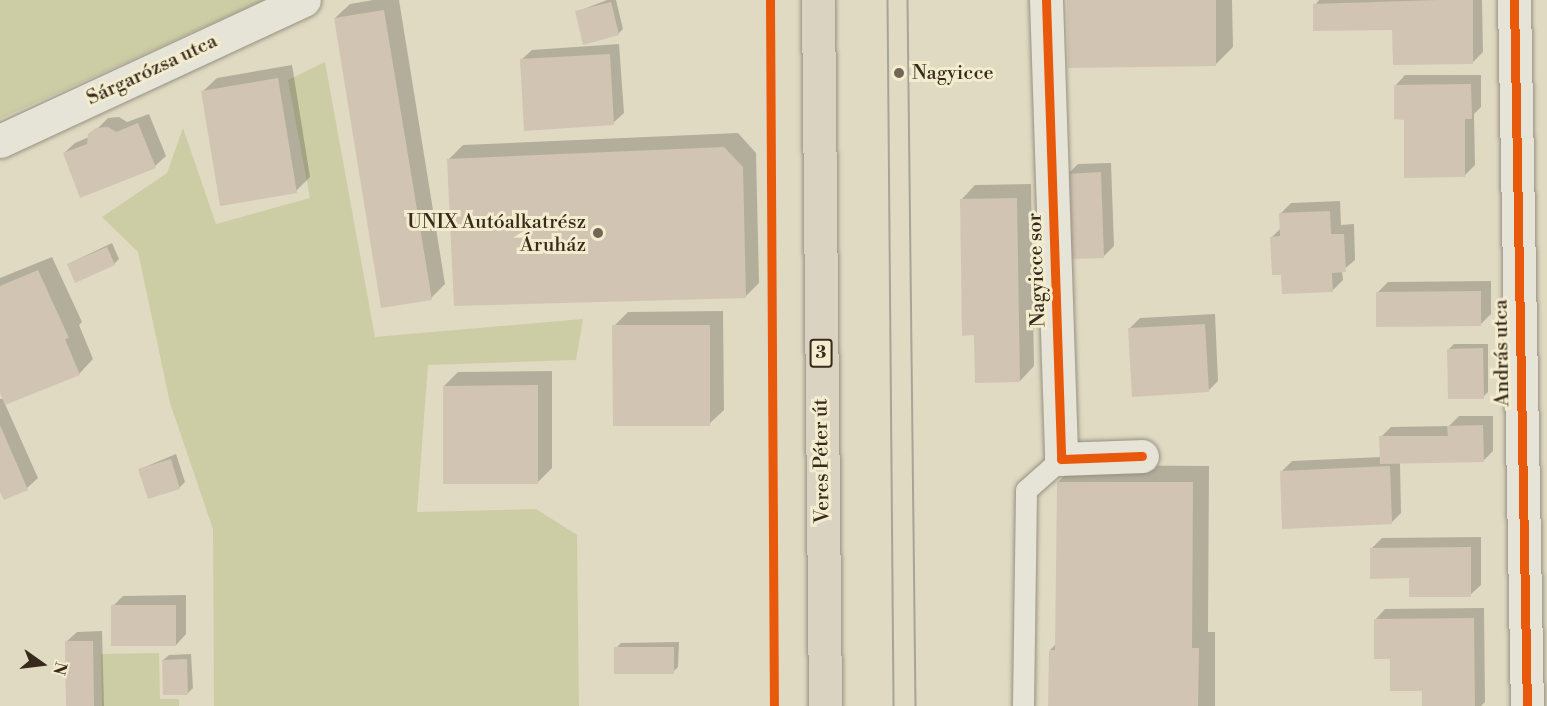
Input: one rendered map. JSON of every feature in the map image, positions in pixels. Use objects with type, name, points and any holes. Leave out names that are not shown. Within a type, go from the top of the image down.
[{"type":"main road","name":"Veres Péter út","points":[[818,0],[825,706]]},
{"type":"street","name":"Sárgarózsa utca","points":[[0,141],[304,0]]},
{"type":"street","name":"Nagyicce sor","points":[[1046,0],[1061,459]]},
{"type":"street","name":"András utca","points":[[1514,0],[1527,706]]},
{"type":"street","points":[[1061,459],[1142,456]]},
{"type":"lane","points":[[1023,706],[1026,490],[1061,459]]},
{"type":"green space","points":[[0,0],[264,0],[0,119]]},
{"type":"green space","points":[[325,62],[375,337],[583,319],[576,360],[428,365],[417,512],[536,509],[577,535],[579,706],[214,706],[213,529],[170,403],[138,252],[102,217],[167,173],[183,128],[216,224],[310,198],[288,80]]},
{"type":"green space","points":[[159,653],[160,699],[179,699],[179,706],[102,706],[101,654]]},
{"type":"building","points":[[1067,0],[1216,0],[1216,66],[1068,68]]},
{"type":"building","points":[[1473,0],[1473,64],[1393,65],[1392,30],[1313,31],[1313,4]]},
{"type":"building","points":[[611,2],[619,35],[583,45],[575,11]]},
{"type":"building","points":[[384,10],[432,300],[381,308],[334,18]]},
{"type":"building","points":[[610,54],[614,125],[524,131],[520,59]]},
{"type":"building","points":[[278,78],[297,193],[220,206],[201,91]]},
{"type":"building","points":[[1471,84],[1472,119],[1465,119],[1465,177],[1404,178],[1404,120],[1394,119],[1394,85]]},
{"type":"building","points":[[138,123],[156,168],[80,198],[63,153],[87,144],[88,134],[96,128],[108,127],[116,132]]},
{"type":"building","name":"UNIX Autóalkatrész Áruház","points":[[724,147],[743,167],[746,298],[454,306],[447,159]]},
{"type":"building","points":[[1101,172],[1104,258],[1070,259],[1067,174]]},
{"type":"building","points":[[1017,198],[1020,382],[975,383],[974,335],[962,336],[960,199]]},
{"type":"building","points":[[1330,211],[1331,234],[1344,234],[1346,272],[1332,273],[1333,292],[1282,294],[1281,275],[1272,275],[1270,237],[1280,236],[1279,213]]},
{"type":"building","points":[[107,247],[115,265],[75,283],[67,264]]},
{"type":"building","points":[[38,270],[69,338],[65,339],[80,375],[5,405],[0,393],[0,286]]},
{"type":"building","points":[[1481,291],[1481,326],[1376,327],[1376,292]]},
{"type":"building","points":[[1205,324],[1209,392],[1132,397],[1128,328]]},
{"type":"building","points":[[612,325],[710,325],[710,426],[613,426]]},
{"type":"building","points":[[1483,348],[1484,399],[1448,399],[1447,349]]},
{"type":"building","points":[[538,385],[538,484],[443,484],[443,386]]},
{"type":"building","points":[[0,425],[28,490],[4,500],[0,492]]},
{"type":"building","points":[[1483,425],[1484,462],[1380,464],[1379,436],[1448,436],[1447,426]]},
{"type":"building","points":[[171,459],[180,489],[148,499],[138,469]]},
{"type":"building","points":[[1390,466],[1392,524],[1282,529],[1280,471]]},
{"type":"building","points":[[1057,482],[1193,482],[1192,648],[1199,648],[1198,706],[1048,706],[1049,650],[1055,650]]},
{"type":"building","points":[[1471,547],[1471,597],[1409,597],[1409,578],[1370,579],[1370,548]]},
{"type":"building","points":[[111,605],[176,605],[176,646],[111,646]]},
{"type":"building","points":[[1474,618],[1475,706],[1422,706],[1422,691],[1390,691],[1390,659],[1374,659],[1374,619]]},
{"type":"building","points":[[65,641],[93,641],[94,706],[66,706]]},
{"type":"building","points":[[614,647],[674,647],[674,674],[614,674]]},
{"type":"building","points":[[187,659],[188,695],[163,695],[162,660]]},
{"type":"tram line","points":[[888,0],[894,706]]},
{"type":"tram line","points":[[908,0],[916,706]]},
{"type":"cycle path","points":[[770,0],[774,706]]},
{"type":"cycle path","points":[[1046,0],[1061,459],[1142,456]]},
{"type":"cycle path","points":[[1514,0],[1527,706]]},
{"type":"place","name":"Nagyicce","points":[[899,73]]},
{"type":"place","name":"UNIX Autóalkatrész Áruház","points":[[598,233]]}]
